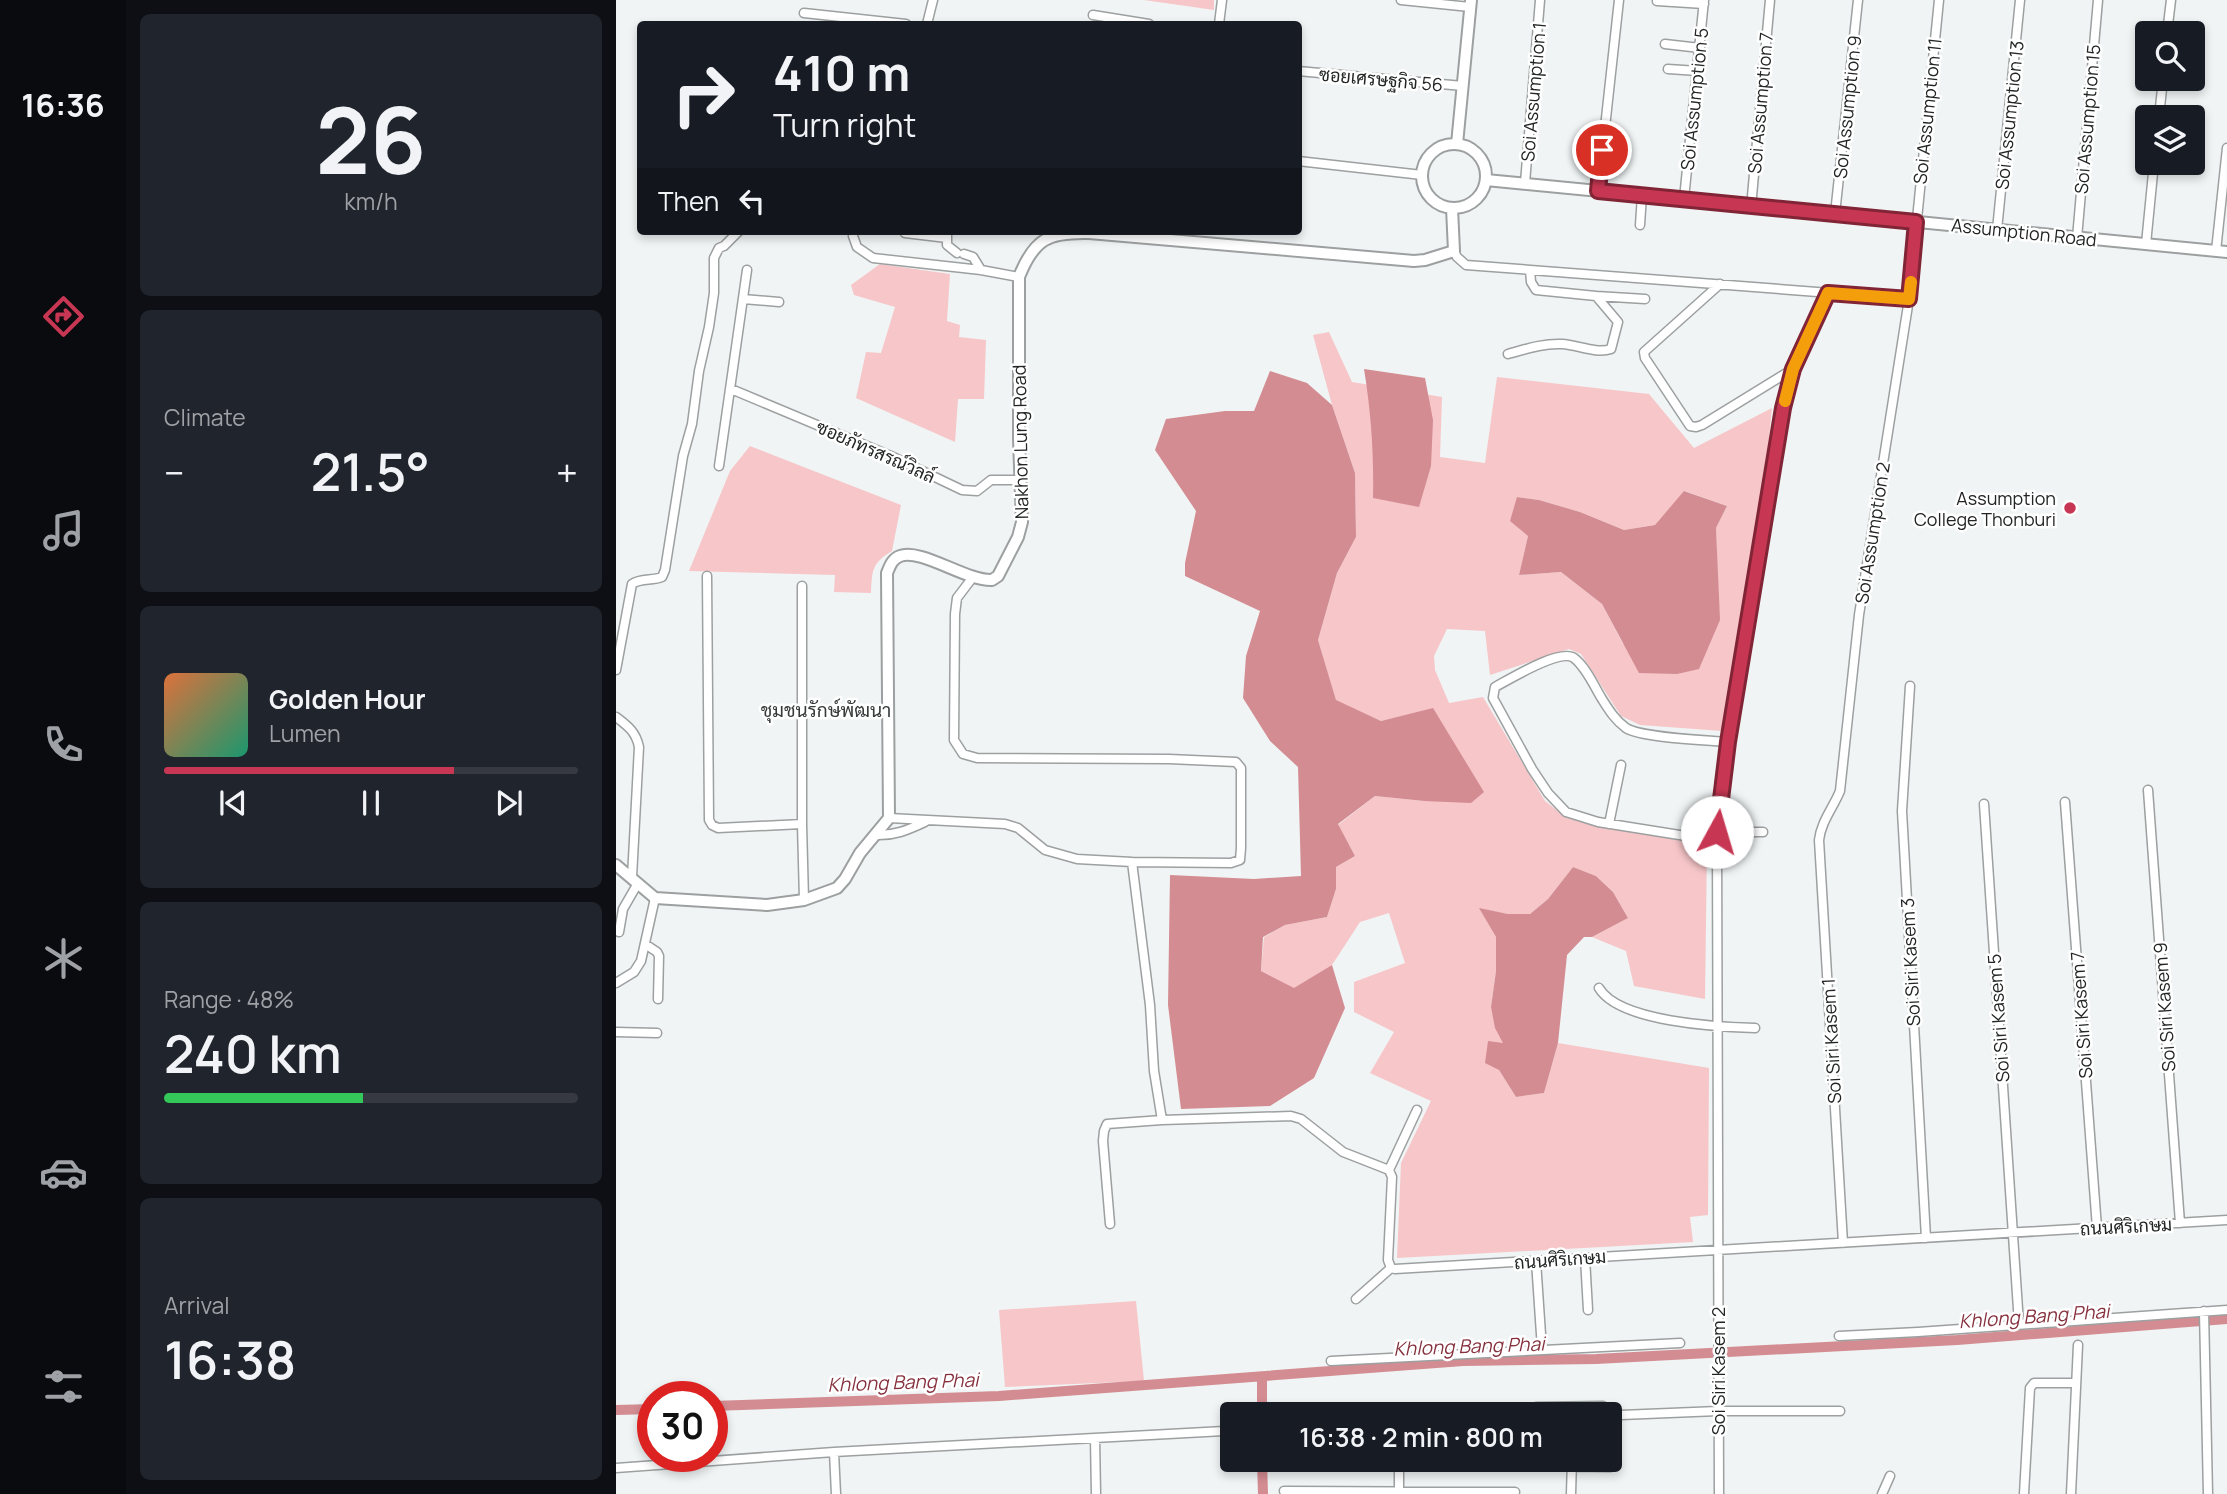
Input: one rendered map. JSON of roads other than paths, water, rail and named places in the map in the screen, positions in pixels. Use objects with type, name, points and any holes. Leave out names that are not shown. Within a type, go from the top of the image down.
[{"type":"street","points":[[928,21],[933,0]]},
{"type":"street","points":[[1219,21],[1222,0]]},
{"type":"street","points":[[1401,0],[1471,4],[1457,144]]},
{"type":"street","name":"Soi Assumption 1","points":[[1525,183],[1540,0]]},
{"type":"street","points":[[1598,191],[1619,0]]},
{"type":"street","name":"Soi Assumption 7","points":[[1751,207],[1770,0]]},
{"type":"street","name":"Soi Assumption 9","points":[[1835,214],[1858,0]]},
{"type":"street","name":"Soi Assumption 11","points":[[1916,222],[1939,0]]},
{"type":"street","name":"Soi Assumption 13","points":[[1997,230],[2020,0]]},
{"type":"street","name":"Soi Assumption 15","points":[[2077,238],[2098,0]]},
{"type":"street","points":[[2168,21],[2171,0]]},
{"type":"street","points":[[1657,1],[1704,2]]},
{"type":"street","name":"Soi Assumption 5","points":[[1684,199],[1704,2]]},
{"type":"street","points":[[804,13],[878,21]]},
{"type":"street","points":[[1093,15],[1130,21]]},
{"type":"street","points":[[1665,44],[1700,48]]},
{"type":"street","points":[[1668,69],[1698,71]]},
{"type":"street","name":"ซอยเศรษฐกิจ 56","points":[[1302,71],[1462,86]]},
{"type":"street","points":[[1457,144],[1471,149],[1480,158],[1486,180],[1481,193],[1473,202],[1452,208],[1439,205],[1430,197],[1423,187],[1422,176],[1425,162],[1434,152],[1446,145],[1457,144]]},
{"type":"street","points":[[2222,252],[2227,148]]},
{"type":"street","points":[[1302,161],[1422,176]]},
{"type":"street","points":[[2146,244],[2153,175]]},
{"type":"street","name":"Assumption Road","points":[[1486,180],[2222,252]]},
{"type":"street","points":[[1640,225],[1643,195]]},
{"type":"street","points":[[1452,208],[1454,251],[1466,265],[1909,299]]},
{"type":"street","name":"Soi Assumption 2","points":[[1819,840],[1824,820],[1840,791],[1859,615],[1909,299],[1916,222]]},
{"type":"street","points":[[616,670],[632,584],[654,581],[662,577],[665,570],[683,456],[692,424],[709,327],[714,293],[714,258],[719,248],[735,235]]},
{"type":"street","points":[[947,235],[947,246],[973,257],[981,270]]},
{"type":"street","name":"Nakhon Lung Road","points":[[973,577],[992,580],[998,576],[1018,537],[1022,522],[1019,277],[1026,259],[1038,244],[1052,235]]},
{"type":"street","name":"Nakhon Lung Road","points":[[1112,235],[1414,261],[1454,251]]},
{"type":"street","points":[[853,236],[857,247],[873,258],[1019,277]]},
{"type":"street","points":[[719,466],[747,270]]},
{"type":"street","points":[[1530,270],[1531,282],[1536,290],[1646,299]]},
{"type":"street","points":[[1720,284],[1644,352],[1690,426],[1702,425],[1793,369]]},
{"type":"street","name":"Soi Siri Kasem 2","points":[[1719,1494],[1717,836],[1728,742],[1783,408],[1793,369],[1828,293]]},
{"type":"street","points":[[1508,354],[1553,344],[1577,345],[1601,351],[1611,349],[1618,322],[1596,296]]},
{"type":"street","points":[[743,299],[779,302]]},
{"type":"street","name":"ซอยภัทรสรณ์วิลล์","points":[[731,389],[891,456],[962,490],[977,491],[991,480],[1020,480]]},
{"type":"street","points":[[616,865],[655,898],[767,905],[804,900],[837,888],[860,853],[889,818],[887,573],[892,562],[901,556],[912,554],[973,577],[957,598],[955,614],[954,740],[963,754],[977,758],[1169,759],[1232,761],[1240,764],[1240,860],[1231,863],[1089,860],[1054,854],[1018,828],[995,821],[889,818]]},
{"type":"street","points":[[707,576],[709,820],[718,828],[802,824]]},
{"type":"street","points":[[802,586],[804,900]]},
{"type":"street","points":[[1728,742],[1679,738],[1628,729],[1610,712],[1581,666],[1567,655],[1552,658],[1495,687],[1493,694],[1532,769],[1553,799],[1566,812],[1576,817],[1609,824],[1717,836],[1763,832]]},
{"type":"street","name":"Soi Siri Kasem 3","points":[[1910,686],[1902,811],[1926,1238]]},
{"type":"street","points":[[616,717],[632,729],[639,747],[635,880],[623,909],[619,932]]},
{"type":"street","points":[[1609,824],[1621,765]]},
{"type":"street","name":"Soi Siri Kasem 9","points":[[2148,790],[2180,1223]]},
{"type":"street","name":"Soi Siri Kasem 7","points":[[2065,802],[2097,1228]]},
{"type":"street","name":"Soi Siri Kasem 5","points":[[1984,804],[2020,1324]]},
{"type":"street","points":[[875,835],[890,836],[928,821]]},
{"type":"street","name":"Soi Siri Kasem 1","points":[[1819,840],[1843,1242]]},
{"type":"street","points":[[1132,862],[1150,1005],[1154,1071],[1162,1120]]},
{"type":"street","points":[[616,984],[634,972],[641,961],[655,898]]},
{"type":"street","points":[[645,944],[659,956],[658,999]]},
{"type":"street","points":[[1599,988],[1603,996],[1625,1008],[1666,1020],[1716,1027],[1755,1028]]},
{"type":"street","points":[[616,1032],[657,1033]]},
{"type":"street","points":[[1356,1299],[1391,1268],[1388,1261],[1392,1177],[1390,1170],[1417,1110]]},
{"type":"street","points":[[1110,1224],[1103,1141],[1107,1124],[1115,1122],[1291,1116],[1301,1119],[1343,1152],[1390,1170]]},
{"type":"street","name":"ถนนศิริเกษม","points":[[1391,1268],[2227,1220]]},
{"type":"street","points":[[1585,1258],[1588,1310]]},
{"type":"street","points":[[1536,1261],[1542,1349]]},
{"type":"street","points":[[1839,1336],[2205,1314],[2227,1310]]},
{"type":"street","points":[[2205,1314],[2208,1494]]},
{"type":"street","points":[[1331,1361],[1681,1343]]},
{"type":"street","points":[[2071,1494],[2078,1345]]},
{"type":"street","points":[[2024,1494],[2030,1388],[2034,1383],[2076,1383]]},
{"type":"street","points":[[1622,1415],[1718,1411],[1840,1411]]},
{"type":"street","points":[[616,1468],[834,1452],[1220,1431]]},
{"type":"street","points":[[1095,1438],[1096,1494]]},
{"type":"street","points":[[834,1452],[836,1494]]},
{"type":"street","points":[[1399,1472],[1399,1493]]},
{"type":"street","points":[[1571,1494],[1572,1472]]},
{"type":"street","points":[[1882,1494],[1890,1476]]},
{"type":"street","points":[[1284,1491],[1515,1492]]},
{"type":"waterway","name":"Khlong Bang Phai","points":[[728,1405],[999,1396],[1463,1361],[1596,1359],[1957,1340],[2227,1319]]},
{"type":"waterway","points":[[1262,1377],[1262,1402]]},
{"type":"waterway","name":"Khlong Bang Phai","points":[[616,1410],[637,1409]]},
{"type":"waterway","points":[[1262,1472],[1263,1494]]},
{"type":"place","name":"Assumption College Thonburi","points":[[2070,508]]},
{"type":"district","name":"ชุมชนรักษ์พัฒนา","points":[[826,710]]}]
